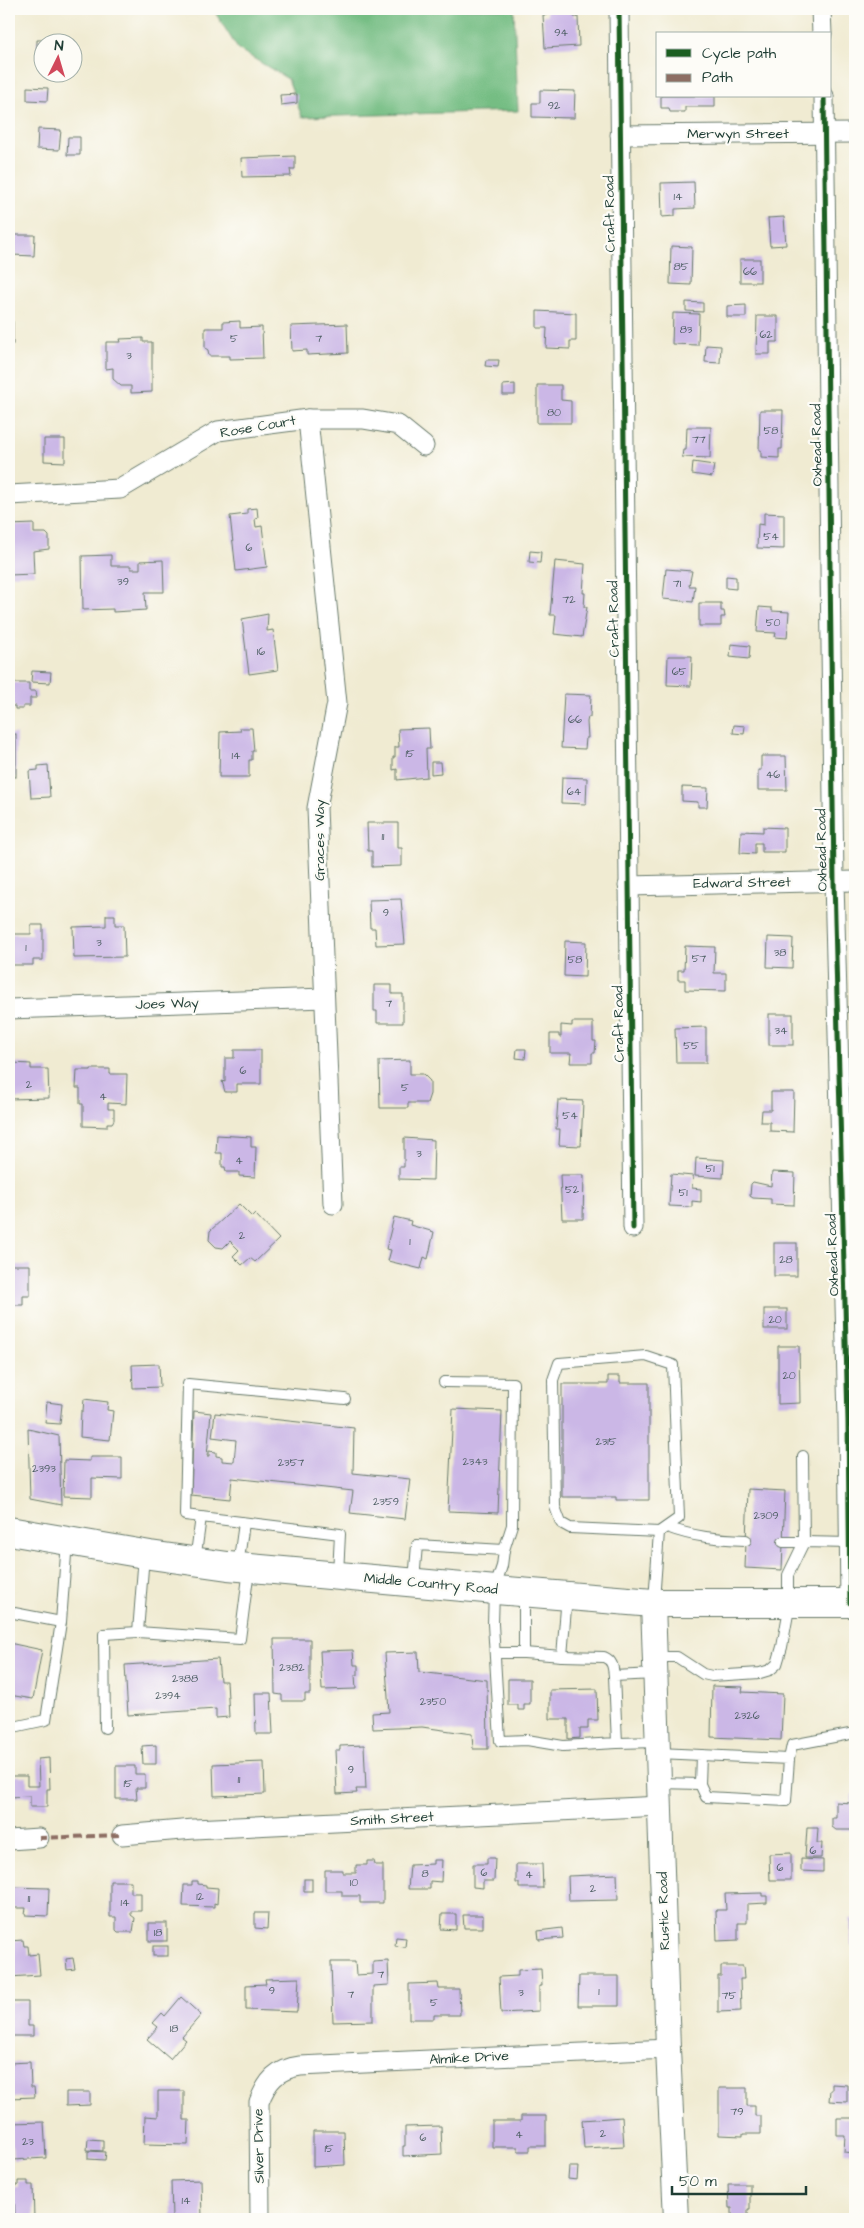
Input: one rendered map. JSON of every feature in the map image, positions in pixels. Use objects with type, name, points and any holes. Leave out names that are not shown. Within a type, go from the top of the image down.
[{"type":"main road","name":"Middle Country Road","points":[[9,1531],[144,1554],[244,1567],[494,1590],[654,1603],[853,1603]]},
{"type":"street","name":"Craft Road","points":[[619,9],[633,1228]]},
{"type":"street","points":[[821,9],[822,32]]},
{"type":"street","name":"Oxhead Road","points":[[824,98],[834,881],[852,1447],[850,1543],[853,1603]]},
{"type":"street","name":"Merwyn Street","points":[[620,135],[855,133]]},
{"type":"street","name":"Rose Court","points":[[9,495],[120,489],[218,432],[308,419],[363,420],[398,425],[424,446]]},
{"type":"street","name":"Graces Way","points":[[308,419],[337,703],[317,808],[333,1204]]},
{"type":"street","name":"Edward Street","points":[[628,886],[855,881]]},
{"type":"street","name":"Joes Way","points":[[9,1009],[324,998]]},
{"type":"street","name":"Rustic Road","points":[[654,1603],[668,2049],[676,2219]]},
{"type":"street","name":"Smith Street","points":[[122,1835],[661,1795]]},
{"type":"street","points":[[9,1840],[39,1838]]},
{"type":"street","name":"Almike Drive","points":[[273,2078],[280,2071],[300,2066],[668,2049]]},
{"type":"street","name":"Silver Drive","points":[[260,2219],[259,2102],[266,2085],[273,2078]]},
{"type":"lane","points":[[654,1603],[663,1529],[679,1518],[673,1365],[646,1356],[559,1363],[554,1380],[556,1507],[560,1524],[570,1528],[663,1529],[716,1539],[746,1540]]},
{"type":"lane","points":[[444,1382],[513,1383],[512,1525],[494,1590],[495,1653],[500,1741],[527,1740],[563,1746],[617,1743],[701,1755],[789,1759]]},
{"type":"lane","points":[[338,1576],[340,1534],[185,1515],[188,1384],[346,1399]]},
{"type":"lane","points":[[614,1676],[656,1665],[677,1657],[703,1674],[712,1676],[760,1673],[770,1670],[777,1664],[782,1647],[789,1603],[788,1575],[804,1542],[803,1456]]},
{"type":"lane","points":[[195,1561],[201,1517]]},
{"type":"lane","points":[[104,1728],[104,1634],[138,1632],[240,1640],[244,1567],[244,1523]]},
{"type":"lane","points":[[9,1728],[46,1720],[61,1622],[67,1541]]},
{"type":"lane","points":[[783,1542],[850,1543]]},
{"type":"lane","points":[[414,1582],[417,1545],[504,1550]]},
{"type":"lane","points":[[138,1632],[144,1554]]},
{"type":"lane","points":[[524,1592],[524,1653]]},
{"type":"lane","points":[[562,1656],[567,1596]]},
{"type":"lane","points":[[9,1612],[61,1622]]},
{"type":"lane","points":[[495,1653],[604,1657],[609,1659],[613,1665],[617,1743]]},
{"type":"lane","points":[[701,1755],[700,1784],[706,1797],[786,1801],[792,1745],[855,1733]]},
{"type":"lane","points":[[661,1795],[700,1784]]},
{"type":"green space","points":[[213,9],[514,9],[518,111],[302,117],[288,79],[238,49]]},
{"type":"building","points":[[547,9],[573,9],[574,17],[578,17],[579,46],[545,48],[543,15],[547,15]]},
{"type":"building","points":[[27,87],[48,88],[47,101],[27,100]]},
{"type":"building","points":[[540,90],[575,91],[574,118],[532,117],[532,103],[540,103]]},
{"type":"building","points":[[297,94],[297,103],[281,105],[280,95]]},
{"type":"building","points":[[661,98],[715,98],[715,107],[685,107],[685,112],[670,112],[669,108],[661,108]]},
{"type":"building","points":[[38,129],[61,130],[59,150],[37,149]]},
{"type":"building","points":[[68,137],[80,137],[80,155],[67,155]]},
{"type":"building","points":[[295,156],[295,169],[290,169],[291,176],[242,177],[241,158]]},
{"type":"building","points":[[694,182],[695,208],[675,209],[675,216],[662,217],[661,183]]},
{"type":"building","points":[[784,217],[786,245],[770,246],[768,218]]},
{"type":"building","points":[[9,235],[35,235],[34,256],[12,255],[12,266],[9,266]]},
{"type":"building","points":[[671,246],[692,247],[691,285],[670,284]]},
{"type":"building","points":[[740,259],[760,259],[760,282],[740,282]]},
{"type":"building","points":[[686,302],[703,303],[703,312],[686,311]]},
{"type":"building","points":[[746,305],[746,317],[727,317],[727,306]]},
{"type":"building","points":[[537,311],[576,313],[576,341],[570,341],[570,349],[546,348],[547,328],[537,328]]},
{"type":"building","points":[[673,313],[699,314],[698,345],[672,344]]},
{"type":"building","points":[[757,316],[778,316],[778,342],[770,342],[770,354],[756,354]]},
{"type":"building","points":[[240,321],[240,328],[262,327],[263,358],[230,359],[230,356],[209,356],[208,350],[205,348],[205,328],[223,328],[223,322]]},
{"type":"building","points":[[9,322],[13,322],[13,344],[9,344]]},
{"type":"building","points":[[347,324],[348,353],[307,355],[307,350],[292,351],[291,326]]},
{"type":"building","points":[[143,338],[143,342],[152,342],[152,392],[131,393],[131,386],[121,386],[113,379],[113,368],[106,369],[106,342],[121,342],[120,339]]},
{"type":"building","points":[[706,345],[721,346],[720,363],[705,362]]},
{"type":"building","points":[[486,360],[499,360],[498,367],[485,366]]},
{"type":"building","points":[[515,384],[515,395],[503,395],[503,385]]},
{"type":"building","points":[[537,385],[561,385],[561,400],[571,401],[571,423],[537,423]]},
{"type":"building","points":[[760,410],[783,410],[782,449],[779,449],[779,458],[761,457],[761,450],[759,450]]},
{"type":"building","points":[[687,427],[711,427],[710,458],[682,457],[683,450],[686,450]]},
{"type":"building","points":[[44,439],[65,439],[65,462],[44,461]]},
{"type":"building","points":[[693,462],[714,465],[712,477],[692,474]]},
{"type":"building","points":[[257,508],[258,518],[255,519],[256,527],[262,526],[267,567],[236,571],[230,516],[247,514],[247,509]]},
{"type":"building","points":[[764,513],[784,514],[784,549],[757,548],[758,524],[764,525]]},
{"type":"building","points":[[34,524],[34,533],[46,533],[49,536],[49,549],[33,551],[34,574],[9,575],[9,525]]},
{"type":"building","points":[[530,551],[541,552],[540,563],[529,562]]},
{"type":"building","points":[[111,555],[111,566],[131,566],[131,569],[140,569],[140,561],[163,560],[164,592],[145,592],[146,610],[113,612],[113,609],[83,610],[82,556]]},
{"type":"building","points":[[555,561],[585,564],[583,593],[585,593],[584,607],[587,607],[582,637],[554,634],[556,615],[550,615]]},
{"type":"building","points":[[666,569],[692,571],[689,586],[695,586],[693,602],[663,599]]},
{"type":"building","points":[[726,576],[736,577],[736,589],[726,588]]},
{"type":"building","points":[[699,603],[721,603],[721,611],[724,611],[725,617],[721,617],[721,626],[699,626]]},
{"type":"building","points":[[759,607],[772,608],[772,611],[789,612],[787,638],[775,637],[776,633],[757,632]]},
{"type":"building","points":[[268,614],[267,631],[273,630],[278,670],[249,674],[242,619]]},
{"type":"building","points":[[731,644],[750,646],[749,659],[730,657]]},
{"type":"building","points":[[668,656],[692,656],[691,686],[667,685]]},
{"type":"building","points":[[32,671],[51,672],[50,683],[31,682]]},
{"type":"building","points":[[9,683],[29,683],[29,691],[36,691],[37,698],[30,698],[30,706],[23,706],[23,709],[15,709],[15,706],[9,706]]},
{"type":"building","points":[[564,694],[591,695],[590,717],[588,717],[587,722],[588,738],[586,738],[585,749],[561,748]]},
{"type":"building","points":[[734,725],[745,726],[744,734],[733,733]]},
{"type":"building","points":[[240,728],[252,728],[254,751],[252,751],[252,760],[249,760],[249,777],[219,777],[220,732],[241,731]]},
{"type":"building","points":[[429,728],[430,749],[426,749],[427,777],[397,780],[397,769],[393,770],[393,757],[395,757],[395,747],[399,747],[398,729]]},
{"type":"building","points":[[9,734],[16,734],[16,777],[9,777]]},
{"type":"building","points":[[761,756],[786,756],[787,790],[758,790],[758,770],[761,770]]},
{"type":"building","points":[[431,762],[440,762],[441,773],[431,774]]},
{"type":"building","points":[[48,765],[50,797],[31,798],[29,771],[38,770],[38,766]]},
{"type":"building","points":[[562,777],[587,778],[586,804],[561,803]]},
{"type":"building","points":[[682,787],[708,788],[707,807],[698,807],[698,802],[682,801]]},
{"type":"building","points":[[367,823],[398,823],[398,848],[402,848],[402,866],[372,867],[372,851],[368,851]]},
{"type":"building","points":[[763,827],[785,828],[785,852],[762,852],[762,843],[755,843],[755,854],[740,853],[741,831],[763,832]]},
{"type":"building","points":[[401,899],[405,944],[376,945],[375,928],[370,928],[369,900]]},
{"type":"building","points":[[106,915],[115,915],[115,925],[124,925],[125,957],[74,958],[73,927],[106,926]]},
{"type":"building","points":[[31,925],[43,925],[43,960],[33,960],[33,965],[9,965],[9,934],[31,934]]},
{"type":"building","points":[[768,937],[793,938],[792,968],[767,967]]},
{"type":"building","points":[[565,941],[586,942],[585,977],[564,976]]},
{"type":"building","points":[[685,946],[715,947],[714,973],[726,973],[726,991],[685,990],[685,980],[678,980],[678,970],[684,970]]},
{"type":"building","points":[[374,985],[392,985],[392,994],[403,994],[403,1023],[377,1023],[377,1011],[374,1011]]},
{"type":"building","points":[[769,1014],[793,1014],[793,1045],[769,1045]]},
{"type":"building","points":[[572,1022],[593,1022],[593,1041],[596,1041],[595,1053],[592,1053],[592,1063],[570,1063],[571,1053],[550,1053],[550,1034],[559,1034],[559,1037],[561,1037],[561,1025],[572,1026]]},
{"type":"building","points":[[706,1027],[706,1063],[676,1063],[675,1028]]},
{"type":"building","points":[[517,1049],[526,1049],[525,1059],[516,1058]]},
{"type":"building","points":[[234,1050],[261,1050],[261,1084],[237,1084],[237,1092],[225,1092],[222,1081],[225,1082],[225,1058],[234,1058]]},
{"type":"building","points":[[410,1060],[410,1074],[423,1074],[430,1081],[430,1094],[427,1103],[408,1103],[408,1108],[380,1108],[379,1061]]},
{"type":"building","points":[[13,1063],[31,1064],[31,1069],[48,1069],[49,1098],[9,1099],[9,1065],[13,1065]]},
{"type":"building","points":[[110,1069],[110,1074],[127,1074],[126,1104],[108,1103],[108,1109],[114,1109],[114,1120],[112,1123],[107,1123],[107,1127],[83,1126],[83,1104],[80,1104],[80,1088],[76,1088],[77,1070]]},
{"type":"building","points":[[771,1092],[794,1092],[793,1132],[770,1131],[770,1122],[761,1122],[762,1110],[771,1110]]},
{"type":"building","points":[[558,1100],[583,1101],[581,1146],[559,1145],[560,1129],[556,1129]]},
{"type":"building","points":[[217,1135],[251,1137],[251,1147],[256,1147],[255,1177],[239,1176],[239,1172],[226,1172],[225,1167],[222,1167],[222,1153],[216,1153]]},
{"type":"building","points":[[404,1138],[434,1140],[433,1180],[399,1179],[399,1167],[404,1167]]},
{"type":"building","points":[[696,1158],[724,1160],[723,1178],[695,1176]]},
{"type":"building","points":[[772,1172],[795,1173],[794,1205],[771,1204],[771,1199],[753,1198],[750,1196],[751,1184],[753,1182],[771,1186]]},
{"type":"building","points":[[671,1174],[693,1176],[692,1188],[701,1189],[701,1202],[692,1201],[692,1207],[669,1206]]},
{"type":"building","points":[[560,1175],[584,1175],[583,1219],[562,1219]]},
{"type":"building","points":[[239,1204],[252,1217],[255,1214],[279,1239],[255,1262],[250,1258],[242,1265],[233,1256],[239,1250],[230,1241],[223,1248],[216,1247],[209,1240],[210,1231]]},
{"type":"building","points":[[394,1217],[411,1221],[410,1225],[434,1232],[428,1259],[424,1257],[421,1269],[388,1261],[391,1250],[386,1249]]},
{"type":"building","points":[[774,1243],[797,1243],[797,1276],[774,1276]]},
{"type":"building","points":[[9,1265],[30,1265],[30,1296],[23,1296],[23,1305],[9,1305]]},
{"type":"building","points":[[764,1309],[787,1309],[787,1329],[764,1329]]},
{"type":"building","points":[[778,1346],[799,1346],[800,1403],[778,1404]]},
{"type":"building","points":[[159,1364],[160,1387],[133,1388],[132,1365]]},
{"type":"building","points":[[608,1376],[620,1376],[620,1383],[649,1383],[649,1500],[616,1500],[616,1497],[562,1497],[562,1384],[608,1384]]},
{"type":"building","points":[[84,1399],[108,1402],[107,1410],[113,1411],[110,1440],[80,1437],[81,1411],[83,1411]]},
{"type":"building","points":[[47,1402],[62,1404],[60,1424],[45,1423]]},
{"type":"building","points":[[453,1409],[502,1411],[498,1513],[448,1511]]},
{"type":"building","points":[[194,1411],[211,1413],[207,1456],[209,1456],[209,1451],[216,1452],[216,1456],[222,1457],[222,1461],[234,1462],[236,1440],[212,1437],[215,1413],[354,1428],[353,1473],[410,1479],[405,1519],[350,1513],[353,1491],[232,1478],[230,1499],[191,1495]]},
{"type":"building","points":[[28,1429],[59,1436],[61,1505],[30,1499]]},
{"type":"building","points":[[90,1457],[122,1457],[122,1479],[92,1478],[92,1497],[63,1496],[64,1460],[90,1461]]},
{"type":"building","points":[[748,1489],[785,1491],[782,1570],[745,1568]]},
{"type":"building","points":[[274,1639],[310,1639],[310,1694],[305,1694],[305,1701],[282,1701],[282,1695],[275,1694]]},
{"type":"building","points":[[9,1643],[42,1650],[33,1699],[9,1695]]},
{"type":"building","points":[[353,1650],[354,1665],[358,1665],[358,1675],[355,1675],[356,1689],[322,1690],[320,1651]]},
{"type":"building","points":[[418,1652],[419,1672],[487,1680],[488,1749],[473,1749],[472,1734],[422,1727],[373,1729],[372,1713],[389,1712],[385,1653]]},
{"type":"building","points":[[218,1659],[220,1681],[227,1681],[229,1717],[216,1718],[216,1709],[128,1715],[125,1665]]},
{"type":"building","points":[[508,1679],[530,1679],[530,1704],[524,1704],[524,1710],[518,1710],[518,1705],[508,1705]]},
{"type":"building","points":[[712,1686],[743,1687],[742,1692],[783,1694],[781,1740],[711,1737]]},
{"type":"building","points":[[597,1689],[598,1720],[588,1720],[588,1729],[580,1729],[580,1738],[568,1739],[568,1719],[550,1719],[550,1690]]},
{"type":"building","points":[[255,1693],[271,1693],[273,1734],[256,1734]]},
{"type":"building","points":[[156,1745],[156,1764],[143,1764],[142,1746]]},
{"type":"building","points":[[364,1745],[366,1789],[356,1789],[357,1793],[337,1794],[335,1750],[340,1750],[340,1746]]},
{"type":"building","points":[[49,1758],[50,1789],[47,1789],[47,1807],[30,1807],[30,1796],[9,1797],[9,1776],[27,1776],[27,1786],[39,1786],[38,1759]]},
{"type":"building","points":[[264,1762],[265,1794],[214,1796],[213,1764]]},
{"type":"building","points":[[116,1766],[135,1766],[135,1774],[145,1774],[145,1788],[136,1788],[137,1799],[116,1799]]},
{"type":"building","points":[[852,1794],[855,1794],[855,1830],[836,1830],[832,1827],[832,1818],[836,1818],[836,1802],[851,1803]]},
{"type":"building","points":[[807,1828],[818,1828],[817,1843],[822,1843],[821,1858],[805,1858]]},
{"type":"building","points":[[791,1853],[791,1880],[770,1880],[769,1854]]},
{"type":"building","points":[[487,1858],[495,1858],[494,1881],[483,1881],[483,1888],[473,1887],[473,1864],[487,1864]]},
{"type":"building","points":[[801,1859],[823,1860],[823,1872],[801,1871]]},
{"type":"building","points":[[433,1860],[442,1860],[441,1882],[430,1881],[430,1889],[408,1889],[410,1865],[433,1864]]},
{"type":"building","points":[[367,1861],[374,1861],[375,1865],[383,1865],[383,1903],[360,1903],[360,1896],[342,1896],[342,1891],[325,1891],[325,1870],[343,1870],[343,1873],[356,1873],[356,1865],[367,1865]]},
{"type":"building","points":[[516,1864],[542,1864],[543,1888],[519,1888],[519,1883],[516,1883]]},
{"type":"building","points":[[617,1874],[618,1900],[569,1901],[568,1876]]},
{"type":"building","points":[[304,1879],[312,1879],[312,1891],[304,1891]]},
{"type":"building","points":[[110,1881],[131,1881],[131,1893],[141,1893],[141,1911],[131,1911],[131,1915],[135,1918],[133,1932],[118,1932],[116,1930],[116,1917],[110,1917]]},
{"type":"building","points":[[192,1881],[198,1881],[198,1884],[206,1885],[206,1887],[218,1888],[217,1904],[214,1903],[214,1907],[183,1906],[184,1885],[192,1885]]},
{"type":"building","points":[[9,1887],[49,1888],[48,1916],[25,1915],[26,1908],[9,1908]]},
{"type":"building","points":[[762,1893],[762,1896],[767,1896],[767,1903],[747,1904],[747,1923],[738,1923],[738,1940],[717,1941],[716,1910],[726,1910],[725,1894]]},
{"type":"building","points":[[255,1913],[268,1913],[267,1929],[255,1928]]},
{"type":"building","points":[[442,1914],[456,1914],[456,1930],[441,1929]]},
{"type":"building","points":[[463,1915],[483,1915],[483,1928],[464,1928]]},
{"type":"building","points":[[855,1918],[855,1946],[851,1946],[850,1919]]},
{"type":"building","points":[[149,1923],[167,1923],[167,1941],[149,1941]]},
{"type":"building","points":[[562,1928],[563,1938],[539,1940],[538,1931]]},
{"type":"building","points":[[396,1937],[406,1938],[405,1947],[395,1946]]},
{"type":"building","points":[[23,1940],[24,1946],[28,1946],[29,1955],[38,1954],[40,1975],[9,1977],[9,1941]]},
{"type":"building","points":[[153,1946],[168,1946],[168,1956],[153,1956]]},
{"type":"building","points":[[73,1958],[75,1969],[67,1970],[66,1959]]},
{"type":"building","points":[[388,1961],[389,1985],[373,1986],[373,2021],[333,2022],[331,1962],[355,1962],[356,1975],[373,1974],[373,1962]]},
{"type":"building","points":[[721,1966],[743,1966],[744,1979],[740,1979],[741,2011],[718,2012],[718,1976],[721,1976]]},
{"type":"building","points":[[541,1969],[542,1986],[539,1986],[539,2011],[501,2013],[499,1977],[518,1976],[518,1970]]},
{"type":"building","points":[[579,1976],[619,1976],[619,2006],[578,2006]]},
{"type":"building","points":[[299,1978],[297,2012],[246,2010],[246,1985],[266,1984],[265,1979]]},
{"type":"building","points":[[438,1983],[439,1989],[459,1989],[460,2015],[434,2015],[434,2019],[409,2019],[409,1984]]},
{"type":"building","points":[[181,1997],[201,2015],[182,2037],[186,2040],[170,2059],[147,2039],[158,2027],[153,2023],[162,2013],[165,2016]]},
{"type":"building","points":[[9,2002],[28,2002],[28,2026],[33,2026],[33,2036],[9,2036]]},
{"type":"building","points":[[30,2062],[31,2087],[34,2087],[35,2097],[10,2098],[9,2063]]},
{"type":"building","points":[[832,2084],[847,2085],[847,2102],[829,2101]]},
{"type":"building","points":[[719,2088],[747,2088],[747,2106],[755,2106],[755,2116],[761,2116],[761,2134],[743,2134],[743,2136],[719,2135]]},
{"type":"building","points":[[158,2091],[184,2091],[184,2120],[189,2120],[188,2145],[144,2144],[145,2116],[158,2117]]},
{"type":"building","points":[[66,2092],[90,2092],[90,2105],[66,2106]]},
{"type":"building","points":[[521,2116],[546,2116],[546,2146],[530,2146],[530,2151],[518,2151],[518,2147],[492,2147],[492,2121],[521,2121]]},
{"type":"building","points":[[622,2117],[624,2146],[584,2148],[582,2120]]},
{"type":"building","points":[[837,2118],[855,2118],[855,2153],[844,2152],[845,2135],[837,2135]]},
{"type":"building","points":[[44,2122],[46,2158],[13,2160],[11,2123]]},
{"type":"building","points":[[441,2126],[442,2154],[403,2156],[405,2127]]},
{"type":"building","points":[[313,2131],[344,2131],[345,2165],[313,2167]]},
{"type":"building","points":[[88,2139],[103,2140],[103,2151],[87,2150]]},
{"type":"building","points":[[88,2151],[106,2152],[105,2160],[88,2159]]},
{"type":"building","points":[[569,2167],[578,2167],[577,2180],[568,2179]]},
{"type":"building","points":[[201,2180],[202,2219],[172,2219],[171,2181]]},
{"type":"building","points":[[18,2181],[28,2181],[28,2185],[33,2185],[34,2219],[15,2219],[14,2186],[18,2186]]},
{"type":"building","points":[[728,2184],[750,2184],[750,2209],[748,2209],[748,2217],[752,2219],[729,2219],[729,2217],[732,2217],[732,2208],[729,2208]]},
{"type":"marked path","points":[[39,1838],[122,1835]]},
{"type":"cycle path","points":[[619,9],[633,1228]]},
{"type":"cycle path","points":[[824,98],[834,881],[848,1420],[850,1603]]}]
